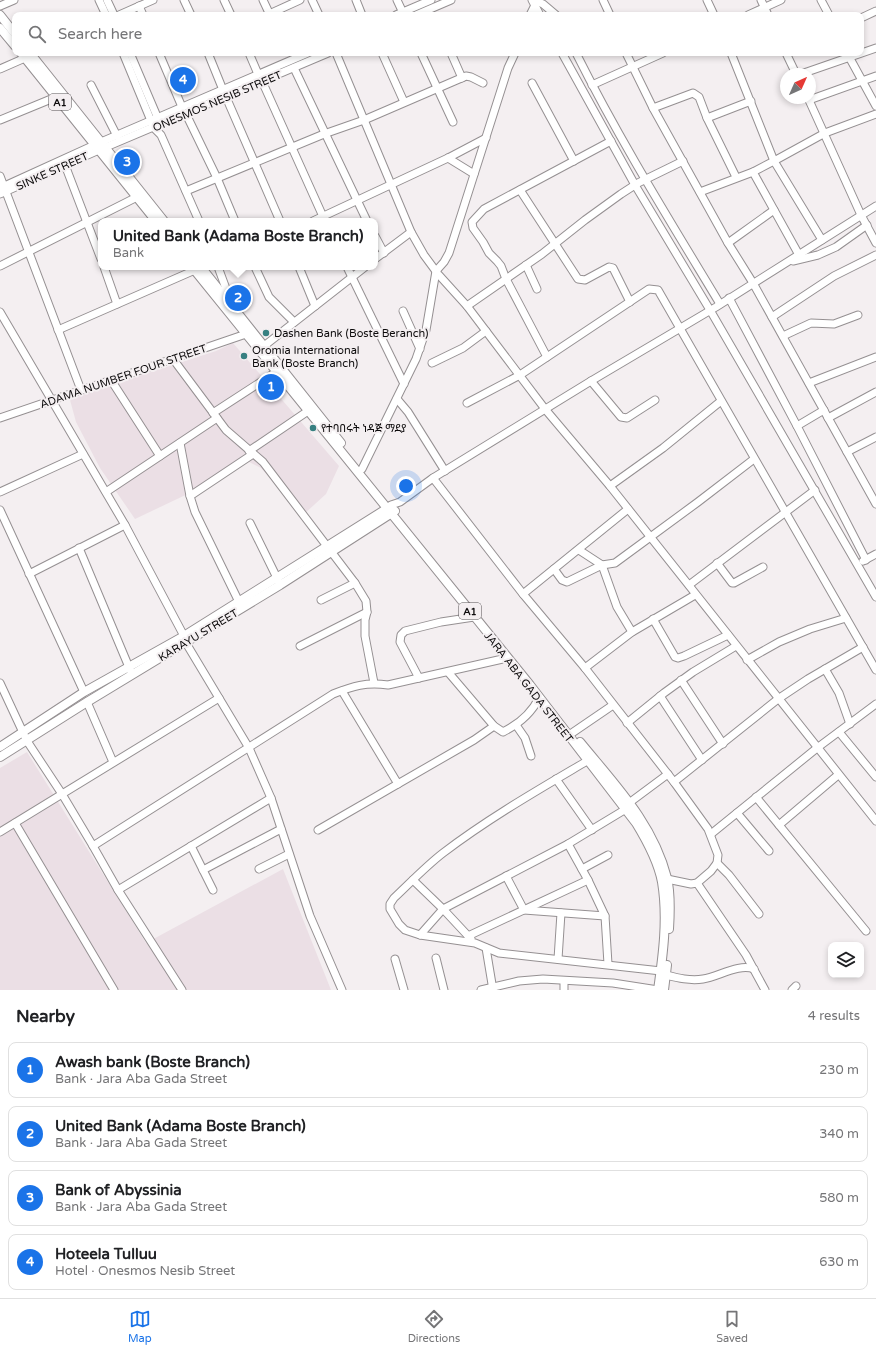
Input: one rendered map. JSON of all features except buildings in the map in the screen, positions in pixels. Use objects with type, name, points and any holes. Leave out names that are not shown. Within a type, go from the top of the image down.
[{"type":"main road","points":[[0,15],[12,30]]},
{"type":"main road","points":[[0,28],[12,42]]},
{"type":"main road","name":"A1","points":[[30,56],[56,97],[161,218]]},
{"type":"main road","name":"A1","points":[[31,56],[154,218]]},
{"type":"main road","name":"JARA ABA GADA STREET","points":[[198,270],[231,304],[362,469],[391,510],[540,698],[587,761],[628,806],[655,861],[662,881],[665,908],[663,956],[664,990]]},
{"type":"main road","name":"JARA ABA GADA STREET","points":[[198,270],[276,372],[391,510],[572,733],[650,834],[660,857],[667,879],[670,912],[663,973],[658,990]]},
{"type":"main road","name":"KARAYU STREET","points":[[0,747],[84,692],[130,666],[185,639],[391,510]]},
{"type":"main road","name":"KARAYU STREET","points":[[0,757],[132,675],[239,602],[278,582]]},
{"type":"street","points":[[0,6],[14,0]]},
{"type":"street","points":[[99,0],[105,12]]},
{"type":"street","points":[[107,0],[113,12]]},
{"type":"street","points":[[126,12],[153,0]]},
{"type":"street","points":[[184,0],[190,12]]},
{"type":"street","points":[[224,0],[230,12]]},
{"type":"street","points":[[263,0],[268,12]]},
{"type":"street","points":[[275,12],[300,0]]},
{"type":"street","points":[[312,0],[318,12]]},
{"type":"street","points":[[356,0],[361,12]]},
{"type":"street","points":[[397,0],[400,12]]},
{"type":"street","points":[[405,12],[431,0]]},
{"type":"street","points":[[423,12],[451,0]]},
{"type":"street","points":[[603,0],[609,12]]},
{"type":"street","points":[[707,0],[713,12]]},
{"type":"street","points":[[761,0],[766,12]]},
{"type":"street","points":[[754,12],[781,0]]},
{"type":"street","points":[[821,0],[827,12]]},
{"type":"street","points":[[531,12],[534,2]]},
{"type":"street","points":[[534,2],[539,12]]},
{"type":"street","points":[[534,2],[543,4],[552,12]]},
{"type":"street","points":[[139,6],[141,12]]},
{"type":"street","points":[[864,17],[876,12]]},
{"type":"street","points":[[864,51],[876,48]]},
{"type":"street","points":[[0,69],[25,56]]},
{"type":"street","points":[[124,56],[156,123]]},
{"type":"street","points":[[131,56],[156,123],[198,218]]},
{"type":"street","points":[[160,56],[184,110],[217,178],[234,218]]},
{"type":"street","points":[[209,56],[279,218]]},
{"type":"street","points":[[249,56],[324,218]]},
{"type":"street","points":[[288,56],[324,134],[365,218]]},
{"type":"street","name":"ONESMOS NESIB STREET","points":[[292,64],[304,56]]},
{"type":"street","name":"ONESMOS NESIB STREET","points":[[100,146],[292,64],[318,56]]},
{"type":"street","points":[[337,56],[411,232],[424,255],[467,306],[545,409],[610,486],[689,585],[695,595],[876,821]]},
{"type":"street","points":[[383,56],[404,102]]},
{"type":"street","points":[[422,56],[453,122]]},
{"type":"street","points":[[452,56],[462,78]]},
{"type":"street","points":[[362,469],[420,349],[426,330],[437,272],[449,253],[508,68],[514,56]]},
{"type":"street","points":[[564,56],[635,185],[710,310],[876,597]]},
{"type":"street","points":[[578,56],[645,180],[720,304]]},
{"type":"street","points":[[627,56],[653,108],[728,243],[783,336],[876,504]]},
{"type":"street","points":[[592,85],[656,56]]},
{"type":"street","points":[[732,56],[774,161],[822,240]]},
{"type":"street","points":[[787,56],[793,68]]},
{"type":"street","points":[[816,68],[846,56]]},
{"type":"street","points":[[849,56],[876,106]]},
{"type":"street","points":[[186,191],[324,134],[364,120],[466,76],[483,82]]},
{"type":"street","points":[[816,96],[876,76]]},
{"type":"street","points":[[532,83],[574,161]]},
{"type":"street","points":[[90,85],[117,136]]},
{"type":"street","points":[[653,108],[693,93],[700,97],[707,118],[736,177]]},
{"type":"street","points":[[0,120],[56,97]]},
{"type":"street","points":[[707,118],[751,101]]},
{"type":"street","points":[[810,104],[875,241]]},
{"type":"street","points":[[700,192],[752,172],[825,133],[876,114]]},
{"type":"street","name":"ONESMOS NESIB STREET","points":[[100,146],[117,136],[156,123]]},
{"type":"street","points":[[326,218],[356,201],[448,158],[486,138]]},
{"type":"street","points":[[547,357],[506,279],[501,266],[489,253],[483,242],[472,228],[472,222],[484,209],[611,141]]},
{"type":"street","name":"SINKE STREET","points":[[3,190],[65,165],[100,146]]},
{"type":"street","name":"SINKE STREET","points":[[3,190],[100,146]]},
{"type":"street","points":[[448,158],[474,174]]},
{"type":"street","points":[[467,306],[555,244],[591,215],[635,185],[683,161]]},
{"type":"street","points":[[65,165],[98,251]]},
{"type":"street","points":[[752,172],[799,255]]},
{"type":"street","points":[[0,176],[3,190],[29,252],[81,390]]},
{"type":"street","points":[[520,190],[578,279],[584,280],[610,267],[612,268],[630,302]]},
{"type":"street","points":[[0,266],[137,197]]},
{"type":"street","points":[[391,510],[434,478],[678,328],[720,304],[799,255],[861,214],[876,206]]},
{"type":"street","points":[[728,243],[774,210]]},
{"type":"street","points":[[787,262],[818,254],[836,247],[867,225]]},
{"type":"street","points":[[378,257],[411,232]]},
{"type":"street","points":[[378,242],[384,253]]},
{"type":"street","points":[[772,317],[834,276],[876,255]]},
{"type":"street","points":[[526,265],[537,289]]},
{"type":"street","points":[[105,270],[117,304]]},
{"type":"street","points":[[58,330],[192,270]]},
{"type":"street","points":[[219,270],[231,304]]},
{"type":"street","points":[[256,270],[270,297],[294,322]]},
{"type":"street","points":[[300,270],[315,306]]},
{"type":"street","points":[[348,270],[404,384]]},
{"type":"street","points":[[264,346],[361,270]]},
{"type":"street","points":[[467,403],[520,375],[649,289],[658,290],[678,328],[876,670]]},
{"type":"street","points":[[729,298],[866,560]]},
{"type":"street","points":[[403,311],[420,349]]},
{"type":"street","points":[[0,312],[125,525],[185,639],[249,748],[271,798],[310,916],[342,990]]},
{"type":"street","points":[[783,336],[811,323],[834,324],[858,315]]},
{"type":"street","points":[[432,363],[464,348],[486,330]]},
{"type":"street","name":"ADAMA NUMBER FOUR STREET","points":[[0,418],[246,334]]},
{"type":"street","points":[[809,383],[876,356]]},
{"type":"street","points":[[173,359],[226,430],[263,462],[355,583],[366,601],[367,612],[365,620],[365,636],[374,683]]},
{"type":"street","points":[[106,492],[180,443],[276,372]]},
{"type":"street","points":[[111,380],[160,456]]},
{"type":"street","points":[[591,381],[624,419],[655,400]]},
{"type":"street","points":[[828,418],[876,392]]},
{"type":"street","points":[[397,399],[408,412],[445,472]]},
{"type":"street","points":[[610,486],[663,448],[720,400]]},
{"type":"street","points":[[797,426],[824,410]]},
{"type":"street","points":[[190,496],[308,411]]},
{"type":"street","points":[[847,452],[876,437]]},
{"type":"street","points":[[180,443],[190,496],[195,512],[239,602]]},
{"type":"street","points":[[0,492],[83,454]]},
{"type":"street","points":[[554,569],[562,580],[567,582],[602,565],[615,563],[754,459]]},
{"type":"street","points":[[434,478],[523,594],[668,774],[711,834],[718,856],[717,863],[711,872],[697,883],[691,884],[667,879]]},
{"type":"street","points":[[689,585],[815,490]]},
{"type":"street","points":[[523,594],[628,509]]},
{"type":"street","points":[[0,510],[84,692]]},
{"type":"street","points":[[250,523],[278,582]]},
{"type":"street","points":[[29,574],[125,525]]},
{"type":"street","points":[[79,548],[130,666],[132,675]]},
{"type":"street","points":[[579,550],[602,565],[617,607],[632,632]]},
{"type":"street","points":[[858,564],[876,554]]},
{"type":"street","points":[[717,563],[730,581],[734,583],[763,567]]},
{"type":"street","points":[[321,600],[355,583]]},
{"type":"street","points":[[584,668],[632,632],[695,595]]},
{"type":"street","points":[[300,646],[367,612]]},
{"type":"street","points":[[419,678],[400,642],[401,635],[405,631],[474,616]]},
{"type":"street","points":[[747,660],[779,642],[810,629],[846,618]]},
{"type":"street","points":[[653,619],[671,653],[678,658],[728,635]]},
{"type":"street","points":[[627,723],[681,680],[736,646]]},
{"type":"street","points":[[674,782],[778,699],[808,679],[863,647]]},
{"type":"street","points":[[93,846],[334,694],[357,685],[374,683],[388,685],[507,658]]},
{"type":"street","points":[[825,669],[839,693],[850,724]]},
{"type":"street","points":[[448,672],[494,726],[503,732],[525,718],[540,698]]},
{"type":"street","points":[[681,680],[723,744]]},
{"type":"street","points":[[0,683],[27,741],[62,794],[118,890],[182,990]]},
{"type":"street","points":[[342,691],[398,784]]},
{"type":"street","points":[[660,696],[702,760]]},
{"type":"street","points":[[0,832],[112,762],[219,698]]},
{"type":"street","points":[[87,702],[112,762]]},
{"type":"street","points":[[711,834],[817,748],[876,704]]},
{"type":"street","points":[[572,733],[613,705]]},
{"type":"street","points":[[516,725],[524,738],[531,756]]},
{"type":"street","points":[[318,830],[474,740],[494,726]]},
{"type":"street","points":[[839,732],[876,777]]},
{"type":"street","points":[[587,761],[490,819],[442,853],[394,898],[390,904],[390,909],[399,924],[405,930],[420,935],[475,944],[499,953],[608,964],[663,973],[692,980],[716,976],[740,968],[750,967],[754,969]]},
{"type":"street","points":[[420,935],[444,908],[592,830],[628,806],[668,774]]},
{"type":"street","points":[[779,825],[838,775]]},
{"type":"street","points":[[556,779],[592,830]]},
{"type":"street","points":[[756,797],[866,931]]},
{"type":"street","points":[[118,890],[271,798]]},
{"type":"street","points":[[737,813],[769,851]]},
{"type":"street","points":[[15,823],[114,990]]},
{"type":"street","points":[[203,870],[281,829]]},
{"type":"street","points":[[568,844],[582,868],[605,916],[608,964]]},
{"type":"street","points":[[191,846],[212,890]]},
{"type":"street","points":[[258,869],[289,854]]},
{"type":"street","points":[[582,868],[608,855]]},
{"type":"street","points":[[717,863],[729,875],[758,914]]},
{"type":"street","points":[[506,876],[524,910]]},
{"type":"street","points":[[413,880],[444,908],[475,944]]},
{"type":"street","points":[[468,936],[588,880]]},
{"type":"street","points":[[697,883],[733,934],[765,990]]},
{"type":"street","points":[[524,910],[605,916]]},
{"type":"street","points":[[558,959],[561,913]]},
{"type":"street","points":[[486,948],[493,989]]},
{"type":"street","points":[[436,958],[444,990]]},
{"type":"street","points":[[395,959],[404,990]]},
{"type":"street","points":[[481,990],[493,989],[519,981],[543,979],[658,990]]},
{"type":"street","points":[[564,981],[564,990]]},
{"type":"shaded area","points":[[233,343],[339,466],[326,494],[303,515],[261,468],[245,460],[215,481],[135,519],[100,468],[76,422],[70,400],[92,391],[216,351]]},
{"type":"shaded area","points":[[27,752],[146,943],[283,869],[331,990],[0,990],[0,768]]},
{"type":"place","name":"Hoteela Tulluu","points":[[183,80]]},
{"type":"place","name":"Bank of Abyssinia","points":[[127,162]]},
{"type":"place","name":"United Bank (Adama Boste Branch)","points":[[238,298]]},
{"type":"place","name":"Dashen Bank (Boste Beranch)","points":[[266,333]]},
{"type":"place","name":"Oromia International Bank (Boste Branch)","points":[[244,356]]},
{"type":"place","name":"Awash bank (Boste Branch)","points":[[271,387]]},
{"type":"place","name":"የተባበሩት ነዳጅ ማደያ","points":[[313,428]]}]
